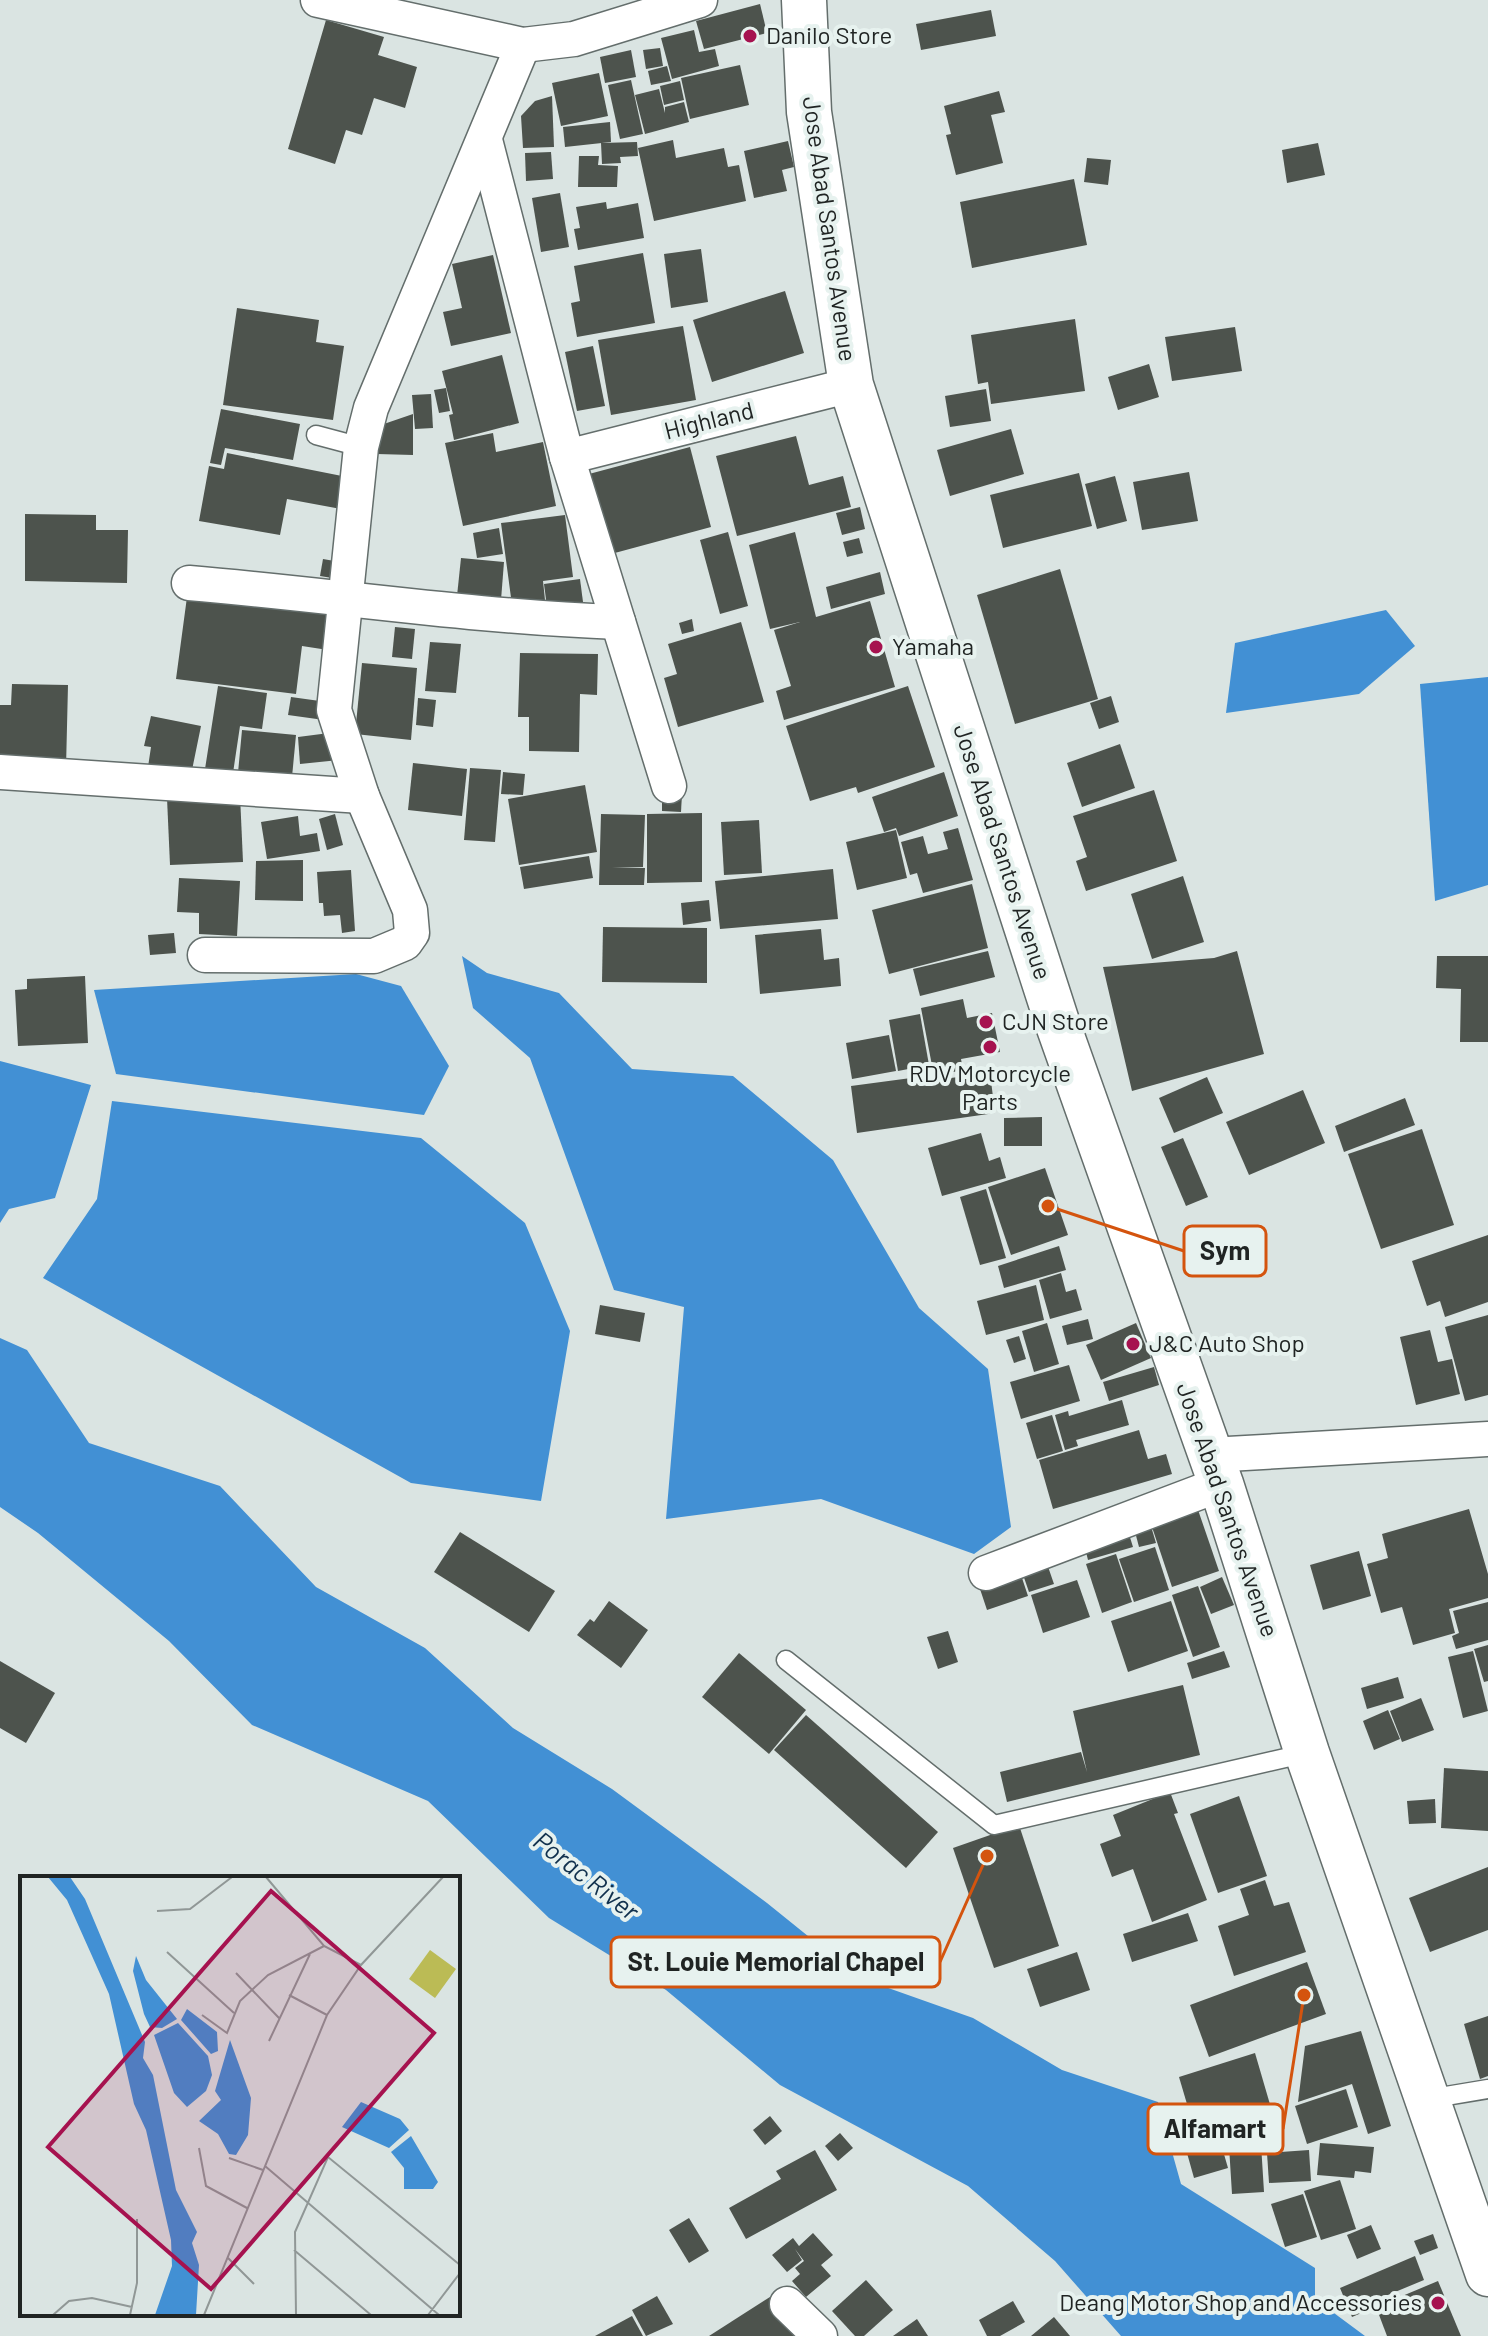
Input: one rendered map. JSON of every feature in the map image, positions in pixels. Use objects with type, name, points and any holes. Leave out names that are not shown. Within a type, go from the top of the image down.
[{"type":"main road","name":"Jose Abad Santos Avenue","points":[[804,0],[809,112],[851,385],[1058,1025],[1215,1469],[1307,1753],[1488,2274]]},
{"type":"street","points":[[318,0],[523,45],[574,39],[700,0]]},
{"type":"street","points":[[205,955],[374,956],[405,943],[414,923],[362,796],[334,710],[361,447],[371,408],[523,45]]},
{"type":"street","points":[[485,140],[567,457],[669,786]]},
{"type":"street","name":"Highland","points":[[567,457],[851,385]]},
{"type":"street","points":[[189,583],[348,597],[523,618],[618,622]]},
{"type":"street","points":[[0,772],[362,796]]},
{"type":"street","points":[[986,1573],[1215,1469],[1488,1439]]},
{"type":"street","points":[[787,2304],[820,2336]]},
{"type":"lane","points":[[316,435],[361,447]]},
{"type":"lane","points":[[786,1660],[994,1825],[1307,1753]]},
{"type":"lane","points":[[1426,2099],[1488,2089]]},
{"type":"water","points":[[1386,610],[1415,646],[1359,694],[1226,713],[1235,643]]},
{"type":"water","points":[[1488,677],[1488,885],[1435,901],[1420,684]]},
{"type":"water","points":[[462,956],[487,973],[559,993],[632,1069],[733,1076],[833,1160],[919,1308],[988,1369],[1011,1527],[974,1554],[821,1499],[666,1519],[684,1307],[614,1290],[530,1058],[473,1008]]},
{"type":"water","points":[[356,974],[401,986],[449,1066],[424,1115],[116,1074],[94,990]]},
{"type":"water","points":[[0,1061],[91,1085],[55,1198],[9,1209],[0,1223]]},
{"type":"water","points":[[112,1101],[421,1138],[525,1223],[570,1331],[541,1501],[411,1483],[43,1278],[97,1199]]},
{"type":"water","name":"Porac River","points":[[0,1338],[27,1350],[89,1443],[220,1486],[316,1587],[425,1648],[513,1728],[612,1789],[767,1903],[860,1978],[973,2018],[1062,2070],[1158,2102],[1181,2184],[1315,2268],[1315,2299],[1365,2336],[1121,2336],[1055,2261],[968,2186],[780,2085],[666,1990],[549,1918],[428,1801],[252,1725],[169,1641],[38,1533],[0,1507]]},
{"type":"building","points":[[760,4],[767,33],[704,49],[696,21]]},
{"type":"building","points":[[991,10],[996,36],[921,50],[916,24]]},
{"type":"building","points":[[326,20],[384,37],[378,55],[417,67],[405,108],[374,98],[362,135],[346,130],[335,164],[288,149]]},
{"type":"building","points":[[694,30],[699,52],[715,49],[719,66],[672,79],[661,38]]},
{"type":"building","points":[[660,48],[663,66],[646,69],[643,50]]},
{"type":"building","points":[[631,50],[636,77],[605,83],[600,57]]},
{"type":"building","points":[[740,65],[749,105],[690,119],[681,78]]},
{"type":"building","points":[[667,66],[671,81],[651,85],[648,71]]},
{"type":"building","points":[[599,73],[608,116],[561,126],[552,83]]},
{"type":"building","points":[[631,80],[643,134],[620,139],[608,85]]},
{"type":"building","points":[[680,81],[684,100],[664,105],[660,86]]},
{"type":"building","points":[[659,89],[665,113],[665,107],[684,102],[689,122],[645,134],[635,95]]},
{"type":"building","points":[[999,91],[1005,112],[991,115],[1003,163],[956,175],[946,135],[951,134],[944,106]]},
{"type":"building","points":[[552,96],[554,147],[523,148],[521,116],[535,101]]},
{"type":"building","points":[[610,122],[611,142],[565,147],[563,127]]},
{"type":"building","points":[[673,140],[676,158],[724,148],[728,167],[739,165],[746,201],[654,221],[638,148]]},
{"type":"building","points":[[788,141],[794,167],[782,170],[787,191],[754,198],[744,151]]},
{"type":"building","points":[[637,142],[638,156],[620,157],[621,163],[602,164],[601,143]]},
{"type":"building","points":[[1318,143],[1325,175],[1287,183],[1282,150]]},
{"type":"building","points":[[551,152],[553,179],[526,181],[525,153]]},
{"type":"building","points":[[579,156],[599,156],[598,165],[618,166],[617,187],[578,187]]},
{"type":"building","points":[[1087,158],[1111,160],[1108,185],[1084,182]]},
{"type":"building","points":[[1074,179],[1087,245],[972,268],[960,202]]},
{"type":"building","points":[[560,193],[569,247],[541,252],[532,198]]},
{"type":"building","points":[[606,202],[607,209],[638,203],[644,238],[578,250],[574,229],[580,228],[576,207]]},
{"type":"building","points":[[701,249],[708,302],[671,308],[664,254]]},
{"type":"building","points":[[643,253],[655,323],[577,337],[571,303],[580,301],[574,266]]},
{"type":"building","points":[[493,255],[511,333],[451,346],[443,312],[462,308],[452,264]]},
{"type":"building","points":[[785,291],[804,353],[712,382],[693,320]]},
{"type":"building","points":[[237,308],[319,320],[316,342],[344,346],[333,420],[223,405]]},
{"type":"building","points":[[1075,319],[1085,391],[991,404],[988,382],[978,384],[971,335]]},
{"type":"building","points":[[683,326],[696,400],[611,415],[598,340]]},
{"type":"building","points":[[1235,327],[1242,371],[1172,381],[1165,337]]},
{"type":"building","points":[[593,346],[605,406],[577,411],[565,352]]},
{"type":"building","points":[[502,355],[519,423],[454,440],[449,415],[453,414],[442,371]]},
{"type":"building","points":[[1149,364],[1159,397],[1118,410],[1108,377]]},
{"type":"building","points":[[446,388],[450,411],[439,413],[434,390]]},
{"type":"building","points":[[986,389],[991,421],[950,427],[945,396]]},
{"type":"building","points":[[431,394],[433,428],[415,429],[412,395]]},
{"type":"building","points":[[221,409],[300,424],[293,460],[225,448],[221,465],[210,463]]},
{"type":"building","points":[[413,414],[413,455],[377,454],[378,426]]},
{"type":"building","points":[[1011,429],[1024,474],[950,496],[937,450]]},
{"type":"building","points":[[493,433],[496,452],[543,442],[556,506],[463,526],[445,443]]},
{"type":"building","points":[[796,436],[809,485],[843,476],[851,507],[737,536],[716,456]]},
{"type":"building","points":[[690,447],[711,527],[611,554],[589,474]]},
{"type":"building","points":[[227,453],[347,477],[341,509],[287,499],[280,535],[199,521],[209,466],[224,469]]},
{"type":"building","points":[[1189,472],[1198,521],[1142,530],[1133,482]]},
{"type":"building","points":[[1079,473],[1092,526],[1003,548],[990,495]]},
{"type":"building","points":[[1115,476],[1127,521],[1097,529],[1085,484]]},
{"type":"building","points":[[860,507],[865,529],[842,535],[836,513]]},
{"type":"building","points":[[25,514],[96,515],[96,530],[128,530],[127,583],[25,581]]},
{"type":"building","points":[[565,515],[573,577],[543,581],[545,600],[512,605],[501,523]]},
{"type":"building","points":[[499,528],[503,554],[477,558],[473,533]]},
{"type":"building","points":[[728,532],[748,606],[720,614],[700,540]]},
{"type":"building","points":[[795,532],[816,617],[870,601],[895,687],[784,720],[776,691],[791,686],[774,630],[800,622],[770,629],[749,545]]},
{"type":"building","points":[[859,538],[863,553],[847,557],[843,542]]},
{"type":"building","points":[[461,558],[504,562],[501,600],[457,596]]},
{"type":"building","points":[[323,559],[340,562],[338,579],[320,576]]},
{"type":"building","points":[[1060,569],[1098,699],[1015,724],[977,595]]},
{"type":"building","points":[[880,572],[885,594],[831,609],[826,587]]},
{"type":"building","points":[[580,579],[583,602],[547,607],[544,584]]},
{"type":"building","points":[[187,597],[332,615],[328,650],[302,646],[296,694],[176,679]]},
{"type":"building","points":[[692,619],[694,631],[682,634],[679,623]]},
{"type":"building","points":[[741,622],[764,702],[678,727],[664,678],[677,674],[668,644]]},
{"type":"building","points":[[395,627],[415,629],[412,659],[392,657]]},
{"type":"building","points":[[430,642],[461,644],[456,693],[425,691]]},
{"type":"building","points":[[520,653],[598,654],[597,695],[580,694],[579,752],[529,751],[529,717],[518,717]]},
{"type":"building","points":[[362,663],[417,668],[411,740],[355,734]]},
{"type":"building","points":[[12,684],[68,685],[66,768],[0,766],[0,705],[11,705]]},
{"type":"building","points":[[218,686],[267,693],[262,729],[240,726],[233,773],[205,769]]},
{"type":"building","points":[[908,686],[935,767],[858,793],[856,787],[810,801],[786,726]]},
{"type":"building","points":[[1111,696],[1119,722],[1099,729],[1090,703]]},
{"type":"building","points":[[291,697],[327,702],[324,720],[288,715]]},
{"type":"building","points":[[418,698],[436,700],[433,727],[416,725]]},
{"type":"building","points":[[151,716],[201,726],[191,775],[148,767],[151,747],[144,746]]},
{"type":"building","points":[[242,730],[296,735],[292,777],[238,773]]},
{"type":"building","points":[[337,732],[339,760],[300,764],[298,737]]},
{"type":"building","points":[[1120,744],[1135,788],[1082,807],[1067,763]]},
{"type":"building","points":[[413,763],[467,769],[462,816],[408,810]]},
{"type":"building","points":[[470,768],[501,770],[495,842],[464,840]]},
{"type":"building","points":[[503,772],[525,774],[523,795],[501,794]]},
{"type":"building","points":[[944,772],[958,816],[899,836],[896,828],[884,832],[872,797]]},
{"type":"building","points":[[585,785],[597,852],[519,865],[508,799]]},
{"type":"building","points":[[1154,790],[1177,861],[1086,891],[1076,861],[1087,857],[1073,816]]},
{"type":"building","points":[[662,794],[682,794],[681,812],[662,811]]},
{"type":"building","points":[[240,795],[243,862],[170,865],[167,798]]},
{"type":"building","points":[[702,813],[702,882],[647,883],[647,814]]},
{"type":"building","points":[[335,814],[343,845],[327,850],[319,819]]},
{"type":"building","points":[[601,814],[645,815],[643,867],[612,867],[645,868],[644,885],[599,885]]},
{"type":"building","points":[[298,816],[300,836],[317,833],[320,851],[267,859],[261,822]]},
{"type":"building","points":[[759,820],[762,873],[724,875],[721,822]]},
{"type":"building","points":[[958,828],[973,880],[923,893],[917,873],[910,875],[901,842],[923,836],[928,854],[948,849],[943,832]]},
{"type":"building","points":[[896,830],[907,878],[857,890],[846,842]]},
{"type":"building","points":[[589,856],[593,878],[524,889],[520,867]]},
{"type":"building","points":[[303,860],[303,901],[255,900],[256,861]]},
{"type":"building","points":[[833,869],[838,919],[720,929],[715,881]]},
{"type":"building","points":[[351,870],[355,931],[342,933],[340,915],[324,916],[323,903],[319,903],[317,872]]},
{"type":"building","points":[[1183,876],[1204,942],[1152,959],[1131,894]]},
{"type":"building","points":[[179,878],[240,881],[237,936],[199,934],[199,913],[177,912]]},
{"type":"building","points":[[972,884],[988,948],[889,974],[872,910]]},
{"type":"building","points":[[709,900],[711,921],[683,925],[681,903]]},
{"type":"building","points":[[603,927],[707,928],[707,983],[602,982]]},
{"type":"building","points":[[821,929],[824,960],[839,958],[841,986],[760,994],[755,935]]},
{"type":"building","points":[[174,933],[176,953],[150,955],[148,935]]},
{"type":"building","points":[[988,951],[995,977],[920,996],[913,969]]},
{"type":"building","points":[[1237,951],[1264,1054],[1132,1091],[1103,967],[1214,958]]},
{"type":"building","points":[[1437,956],[1488,956],[1488,1042],[1460,1042],[1461,989],[1436,988]]},
{"type":"building","points":[[85,976],[88,1043],[18,1046],[15,990],[27,989],[27,979]]},
{"type":"building","points":[[963,999],[967,1018],[992,1013],[1000,1052],[961,1059],[963,1070],[934,1076],[921,1008]]},
{"type":"building","points":[[920,1014],[929,1065],[898,1071],[889,1020]]},
{"type":"building","points":[[889,1035],[896,1071],[852,1079],[846,1043]]},
{"type":"building","points":[[990,1073],[995,1113],[857,1133],[851,1086],[926,1076],[927,1081]]},
{"type":"building","points":[[1207,1077],[1223,1113],[1174,1133],[1159,1098]]},
{"type":"building","points":[[1303,1090],[1325,1143],[1249,1175],[1226,1122]]},
{"type":"building","points":[[1405,1098],[1415,1125],[1344,1152],[1335,1126]]},
{"type":"building","points":[[1042,1117],[1042,1146],[1004,1146],[1004,1118]]},
{"type":"building","points":[[1422,1129],[1454,1225],[1381,1249],[1348,1154]]},
{"type":"building","points":[[981,1133],[989,1161],[1000,1157],[1006,1178],[942,1196],[928,1148]]},
{"type":"building","points":[[1183,1138],[1208,1197],[1186,1206],[1161,1147]]},
{"type":"building","points":[[1045,1168],[1068,1235],[1011,1255],[988,1187]]},
{"type":"building","points":[[986,1189],[1006,1258],[980,1265],[960,1197]]},
{"type":"building","points":[[1488,1235],[1488,1302],[1445,1317],[1440,1301],[1427,1306],[1412,1261]]},
{"type":"building","points":[[1059,1246],[1066,1270],[1004,1288],[998,1266]]},
{"type":"building","points":[[1061,1273],[1066,1292],[1076,1289],[1082,1310],[1050,1319],[1039,1280]]},
{"type":"building","points":[[1036,1285],[1044,1320],[986,1335],[977,1301]]},
{"type":"building","points":[[600,1305],[645,1313],[640,1342],[595,1334]]},
{"type":"building","points":[[1488,1315],[1488,1395],[1465,1401],[1445,1327]]},
{"type":"building","points":[[1088,1319],[1093,1339],[1067,1345],[1062,1326]]},
{"type":"building","points":[[1047,1323],[1059,1364],[1034,1372],[1022,1331]]},
{"type":"building","points":[[1136,1323],[1151,1358],[1101,1380],[1086,1345]]},
{"type":"building","points":[[1430,1330],[1438,1362],[1452,1359],[1460,1394],[1416,1405],[1400,1337]]},
{"type":"building","points":[[1019,1336],[1026,1359],[1014,1363],[1006,1340]]},
{"type":"building","points":[[1069,1365],[1080,1401],[1021,1419],[1010,1382]]},
{"type":"building","points":[[1154,1367],[1159,1385],[1109,1401],[1103,1382]]},
{"type":"building","points":[[1122,1400],[1129,1425],[1076,1440],[1078,1446],[1065,1450],[1055,1415],[1068,1411],[1069,1416]]},
{"type":"building","points":[[1052,1415],[1063,1451],[1037,1459],[1026,1423]]},
{"type":"building","points":[[1139,1430],[1148,1459],[1166,1454],[1172,1474],[1053,1509],[1039,1460]]},
{"type":"building","points":[[1196,1504],[1219,1571],[1172,1587],[1150,1521]]},
{"type":"building","points":[[1469,1509],[1488,1574],[1488,1598],[1449,1609],[1455,1633],[1413,1645],[1402,1607],[1381,1613],[1367,1564],[1388,1558],[1382,1534]]},
{"type":"building","points":[[1150,1523],[1156,1543],[1139,1547],[1134,1528]]},
{"type":"building","points":[[1127,1528],[1133,1547],[1088,1560],[1083,1540]]},
{"type":"building","points":[[460,1532],[555,1591],[529,1632],[434,1572]]},
{"type":"building","points":[[1155,1547],[1169,1590],[1134,1602],[1119,1559]]},
{"type":"building","points":[[1359,1551],[1371,1596],[1323,1610],[1310,1565]]},
{"type":"building","points":[[1116,1554],[1132,1602],[1102,1613],[1086,1564]]},
{"type":"building","points":[[1045,1558],[1054,1584],[1029,1592],[1020,1566]]},
{"type":"building","points":[[1019,1569],[1028,1596],[987,1610],[978,1583]]},
{"type":"building","points":[[1222,1577],[1234,1605],[1211,1614],[1200,1587]]},
{"type":"building","points":[[1077,1580],[1090,1617],[1043,1633],[1031,1595]]},
{"type":"building","points":[[1198,1586],[1220,1647],[1193,1657],[1172,1595]]},
{"type":"building","points":[[609,1601],[648,1630],[621,1668],[577,1635],[590,1619],[594,1622]]},
{"type":"building","points":[[1171,1601],[1188,1651],[1128,1672],[1111,1621]]},
{"type":"building","points":[[1488,1602],[1488,1640],[1456,1649],[1452,1636],[1459,1633],[1453,1611]]},
{"type":"building","points":[[948,1631],[958,1662],[938,1669],[927,1637]]},
{"type":"building","points":[[1488,1645],[1488,1681],[1484,1682],[1474,1649]]},
{"type":"building","points":[[1224,1651],[1230,1667],[1192,1679],[1187,1663]]},
{"type":"building","points":[[1473,1651],[1488,1711],[1463,1718],[1448,1657]]},
{"type":"building","points":[[739,1653],[806,1710],[769,1754],[702,1697]]},
{"type":"building","points":[[0,1661],[55,1693],[26,1743],[0,1728]]},
{"type":"building","points":[[1398,1677],[1404,1698],[1367,1709],[1361,1688]]},
{"type":"building","points":[[1183,1685],[1200,1755],[1007,1802],[1000,1772],[1081,1752],[1087,1772],[1073,1711]]},
{"type":"building","points":[[1421,1698],[1434,1730],[1402,1742],[1390,1711]]},
{"type":"building","points":[[1388,1710],[1400,1739],[1374,1750],[1363,1721]]},
{"type":"building","points":[[806,1715],[938,1832],[906,1868],[774,1750]]},
{"type":"building","points":[[1444,1768],[1488,1771],[1488,1831],[1441,1828]]},
{"type":"building","points":[[1170,1792],[1178,1813],[1174,1814],[1207,1900],[1152,1922],[1133,1869],[1112,1877],[1100,1844],[1121,1836],[1113,1815]]},
{"type":"building","points":[[1239,1796],[1267,1876],[1218,1893],[1190,1814]]},
{"type":"building","points":[[1435,1799],[1436,1823],[1409,1824],[1407,1801]]},
{"type":"building","points":[[1019,1825],[1059,1946],[994,1968],[953,1848]]},
{"type":"building","points":[[1488,1867],[1488,1930],[1430,1952],[1409,1898]]},
{"type":"building","points":[[1265,1880],[1274,1906],[1289,1902],[1306,1952],[1234,1976],[1218,1926],[1249,1915],[1240,1889]]},
{"type":"building","points":[[1188,1913],[1198,1941],[1132,1962],[1123,1934]]},
{"type":"building","points":[[1077,1952],[1090,1990],[1040,2007],[1027,1969]]},
{"type":"building","points":[[1307,1962],[1326,2014],[1209,2057],[1190,2005]]},
{"type":"building","points":[[1488,2016],[1488,2076],[1480,2079],[1464,2024]]},
{"type":"building","points":[[1361,2031],[1391,2126],[1368,2134],[1352,2084],[1298,2102],[1305,2046]]},
{"type":"building","points":[[1255,2053],[1276,2125],[1200,2148],[1179,2077]]},
{"type":"building","points":[[1346,2089],[1358,2127],[1307,2144],[1295,2106]]},
{"type":"building","points":[[770,2116],[782,2131],[765,2145],[753,2130]]},
{"type":"building","points":[[840,2133],[853,2148],[838,2161],[825,2146]]},
{"type":"building","points":[[1320,2143],[1374,2147],[1371,2173],[1355,2171],[1354,2178],[1317,2175]]},
{"type":"building","points":[[1221,2144],[1228,2168],[1194,2178],[1187,2153]]},
{"type":"building","points":[[1261,2144],[1264,2192],[1232,2194],[1229,2146]]},
{"type":"building","points":[[815,2150],[837,2190],[746,2239],[729,2208],[781,2179],[776,2171]]},
{"type":"building","points":[[1309,2150],[1311,2181],[1269,2183],[1267,2153]]},
{"type":"building","points":[[1340,2180],[1356,2229],[1321,2240],[1304,2191]]},
{"type":"building","points":[[1303,2194],[1317,2237],[1285,2247],[1271,2204]]},
{"type":"building","points":[[689,2218],[709,2251],[689,2263],[669,2230]]},
{"type":"building","points":[[1371,2225],[1381,2249],[1357,2259],[1347,2235]]},
{"type":"building","points":[[813,2233],[833,2255],[821,2265],[831,2276],[806,2297],[792,2281],[800,2274],[795,2268],[804,2261],[795,2249],[802,2260],[787,2272],[772,2255],[793,2238],[799,2246]]},
{"type":"building","points":[[1433,2234],[1438,2248],[1420,2255],[1414,2241]]},
{"type":"building","points":[[1415,2256],[1424,2280],[1371,2302],[1373,2308],[1352,2317],[1340,2288]]},
{"type":"building","points":[[866,2280],[893,2310],[864,2336],[855,2336],[832,2311]]},
{"type":"building","points":[[1438,2281],[1461,2336],[1387,2336],[1376,2307]]},
{"type":"building","points":[[657,2296],[673,2324],[646,2336],[632,2310]]},
{"type":"building","points":[[770,2297],[795,2336],[709,2336]]},
{"type":"building","points":[[1013,2301],[1025,2322],[1000,2336],[987,2336],[979,2320]]},
{"type":"building","points":[[632,2316],[643,2336],[595,2336]]},
{"type":"building","points":[[1054,2317],[1070,2336],[1031,2336]]},
{"type":"building","points":[[917,2319],[928,2336],[893,2336]]},
{"type":"place","name":"Danilo Store","points":[[750,36]]},
{"type":"place","name":"Yamaha","points":[[876,647]]},
{"type":"place","name":"CJN Store","points":[[986,1022]]},
{"type":"place","name":"RDV Motorcycle Parts","points":[[990,1047]]},
{"type":"place","name":"Sym","points":[[1048,1206]]},
{"type":"place","name":"J&C Auto Shop","points":[[1133,1344]]},
{"type":"place","name":"St. Louie Memorial Chapel","points":[[987,1856]]},
{"type":"place","name":"Alfamart","points":[[1304,1995]]},
{"type":"place","name":"Deang Motor Shop and Accessories","points":[[1438,2303]]}]
